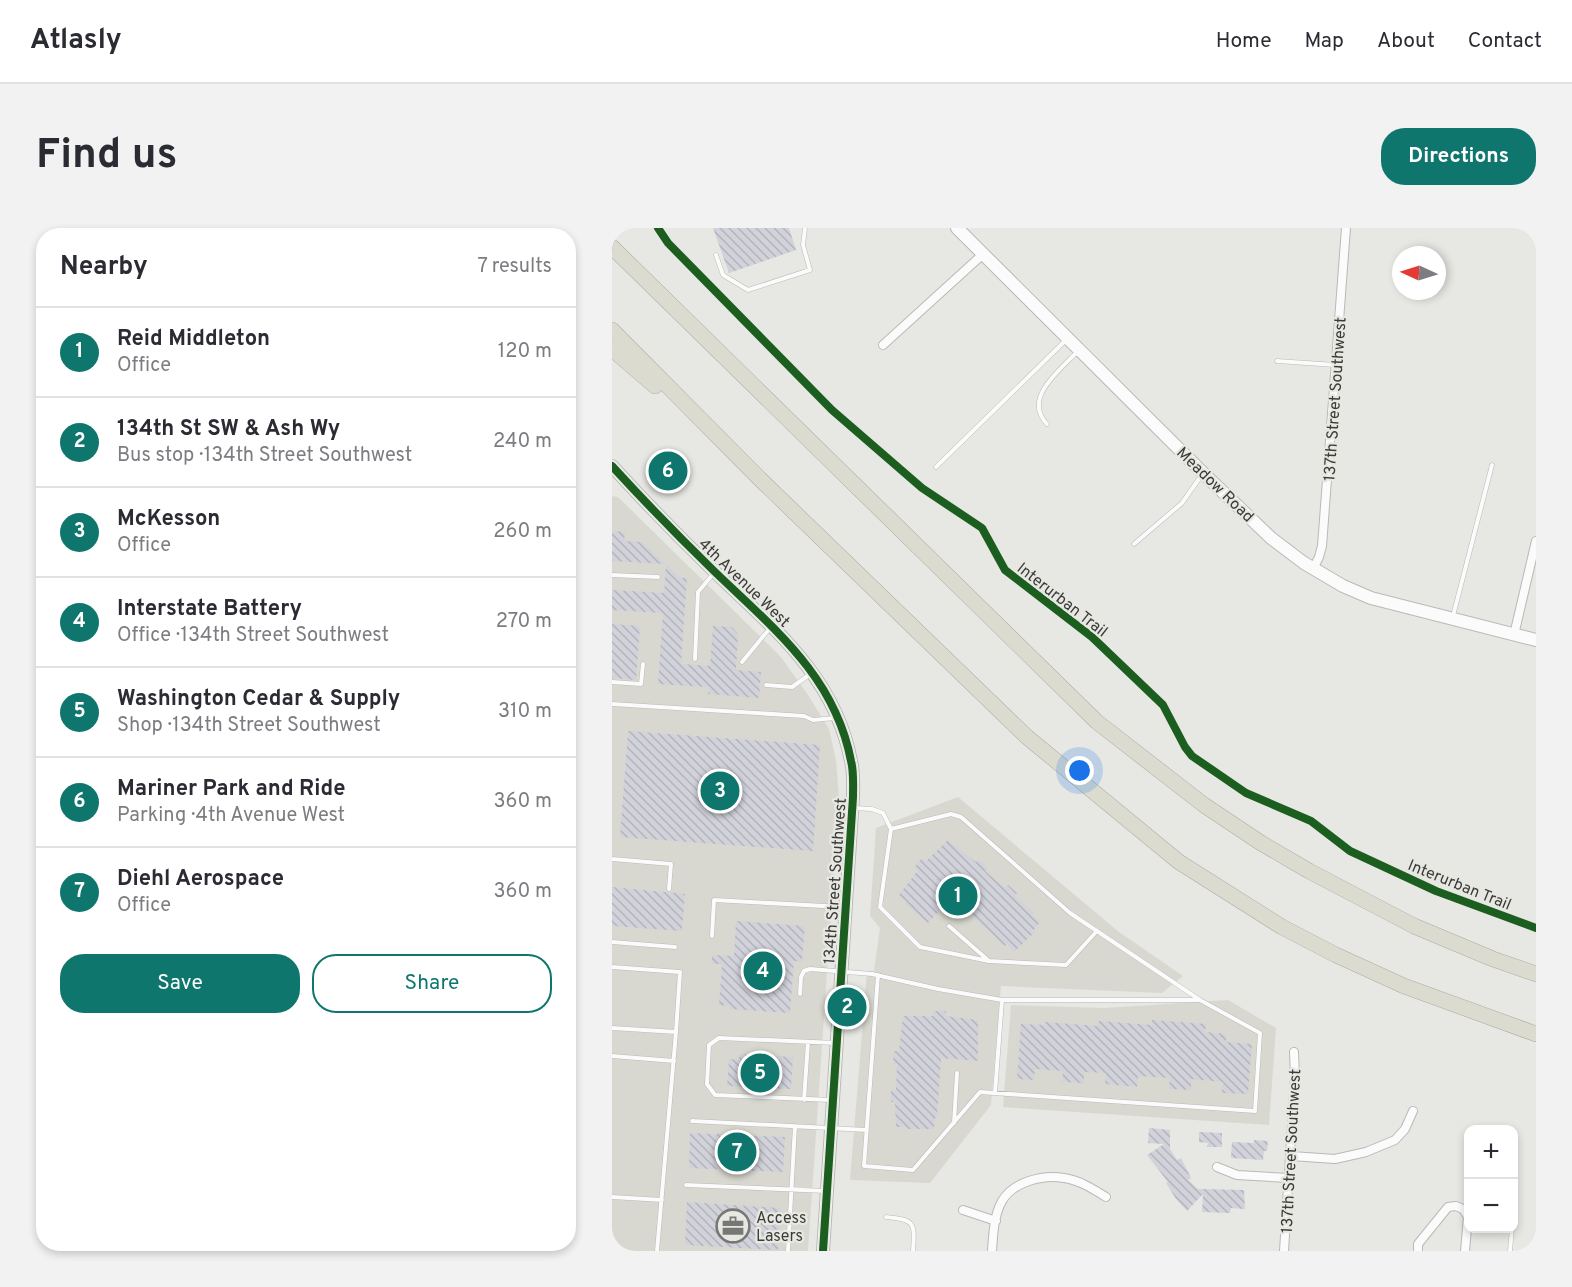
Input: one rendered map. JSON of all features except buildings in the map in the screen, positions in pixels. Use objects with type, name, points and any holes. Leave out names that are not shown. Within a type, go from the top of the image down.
[{"type":"highway","points":[[612,247],[1098,722],[1204,805],[1261,843],[1309,871],[1414,926],[1536,974]]},
{"type":"highway","points":[[612,330],[762,481],[1027,737],[1179,862],[1282,927],[1336,955],[1404,986],[1536,1034]]},
{"type":"highway","points":[[612,349],[762,481]]},
{"type":"street","name":"Meadow Road","points":[[957,228],[1202,472],[1271,538],[1313,569],[1371,598],[1536,640]]},
{"type":"street","name":"137th Street Southwest","points":[[1313,569],[1322,546],[1346,228]]},
{"type":"street","points":[[883,345],[982,255]]},
{"type":"street","name":"4th Avenue West","points":[[612,466],[667,526],[797,651],[832,703],[840,723]]},
{"type":"street","points":[[1514,635],[1536,541]]},
{"type":"street","name":"134th Street Southwest","points":[[823,1251],[853,808],[852,762],[840,723]]},
{"type":"street","name":"137th Street Southwest","points":[[1284,1251],[1291,1156],[1294,1052]]},
{"type":"street","points":[[1291,1156],[1335,1159],[1366,1152],[1395,1140],[1405,1129],[1413,1111]]},
{"type":"street","points":[[1217,1167],[1237,1175],[1289,1178]]},
{"type":"street","points":[[992,1251],[1001,1202],[1013,1187],[1035,1179],[1063,1177],[1086,1185],[1106,1197]]},
{"type":"street","points":[[1418,1251],[1418,1244],[1448,1207],[1460,1206],[1468,1217],[1465,1251]]},
{"type":"street","points":[[963,1210],[996,1221]]},
{"type":"lane","points":[[716,255],[723,275],[748,290],[810,270],[803,245],[805,228]]},
{"type":"lane","points":[[936,467],[1067,339]]},
{"type":"lane","points":[[1047,424],[1039,416],[1037,401],[1044,389],[1079,350]]},
{"type":"lane","points":[[1277,361],[1337,365]]},
{"type":"lane","points":[[1452,620],[1492,465]]},
{"type":"lane","points":[[1134,544],[1182,503],[1202,472]]},
{"type":"lane","points":[[694,659],[698,592],[715,572]]},
{"type":"lane","points":[[612,575],[658,577]]},
{"type":"lane","points":[[742,662],[771,627]]},
{"type":"lane","points":[[612,682],[641,684],[643,664]]},
{"type":"lane","points":[[766,685],[792,687],[812,672]]},
{"type":"lane","points":[[612,704],[804,716],[813,720],[840,723]]},
{"type":"lane","points":[[853,808],[872,808],[883,813],[891,830],[880,907],[920,947],[989,961],[1066,965],[1096,932]]},
{"type":"lane","points":[[878,975],[864,1166],[913,1170],[981,1092],[1255,1111],[1260,1033],[1200,1000],[1096,932],[1070,913],[961,817],[951,814],[891,830]]},
{"type":"lane","points":[[612,859],[671,864],[669,889]]},
{"type":"lane","points":[[712,936],[714,900],[846,907]]},
{"type":"lane","points":[[949,926],[989,961]]},
{"type":"lane","points":[[612,942],[675,947]]},
{"type":"lane","points":[[612,967],[680,972],[657,1251]]},
{"type":"lane","points":[[800,994],[801,977],[804,971],[810,969],[878,975],[938,989],[1002,1000],[1200,1000]]},
{"type":"lane","points":[[994,1094],[1002,1000]]},
{"type":"lane","points":[[612,1028],[676,1032]]},
{"type":"lane","points":[[833,1100],[715,1095],[707,1084],[709,1045],[719,1038],[837,1043]]},
{"type":"lane","points":[[804,1100],[808,1042]]},
{"type":"lane","points":[[612,1056],[674,1061]]},
{"type":"lane","points":[[954,1124],[957,1073]]},
{"type":"lane","points":[[692,1121],[867,1130]]},
{"type":"lane","points":[[788,1251],[795,1126]]},
{"type":"lane","points":[[686,1185],[827,1191]]},
{"type":"lane","points":[[612,1197],[662,1200]]},
{"type":"lane","points":[[886,1217],[903,1218],[910,1222],[915,1231],[914,1251]]},
{"type":"lane","points":[[1510,1251],[1512,1233]]},
{"type":"shaded area","points":[[612,496],[618,497],[781,657],[829,729],[836,760],[839,796],[808,1251],[612,1251]]},
{"type":"shaded area","points":[[958,797],[1119,932],[1183,976],[1162,993],[1001,986],[991,1105],[930,1183],[850,1180],[867,971],[874,971],[880,928],[870,916],[876,828]]},
{"type":"shaded area","points":[[1228,1000],[1276,1028],[1269,1125],[1003,1107],[1011,1005],[1105,1008]]},
{"type":"cycle path","name":"Interurban Trail","points":[[658,228],[668,243],[832,410],[922,488],[982,528],[1005,570],[1092,637],[1163,705],[1192,756],[1246,793],[1311,821],[1350,851],[1436,891],[1536,928]]},
{"type":"cycle path","points":[[612,466],[799,656],[831,703],[843,731],[852,765],[853,797],[823,1251]]},
{"type":"place","name":"Mariner Park and Ride","points":[[668,471]]},
{"type":"place","name":"McKesson","points":[[720,791]]},
{"type":"place","name":"Reid Middleton","points":[[958,896]]},
{"type":"place","name":"Interstate Battery","points":[[763,971]]},
{"type":"place","name":"134th St SW & Ash Wy","points":[[847,1007]]},
{"type":"place","name":"Washington Cedar & Supply","points":[[760,1073]]},
{"type":"place","name":"Diehl Aerospace","points":[[737,1152]]},
{"type":"place","name":"Access Lasers","points":[[733,1226]]}]
